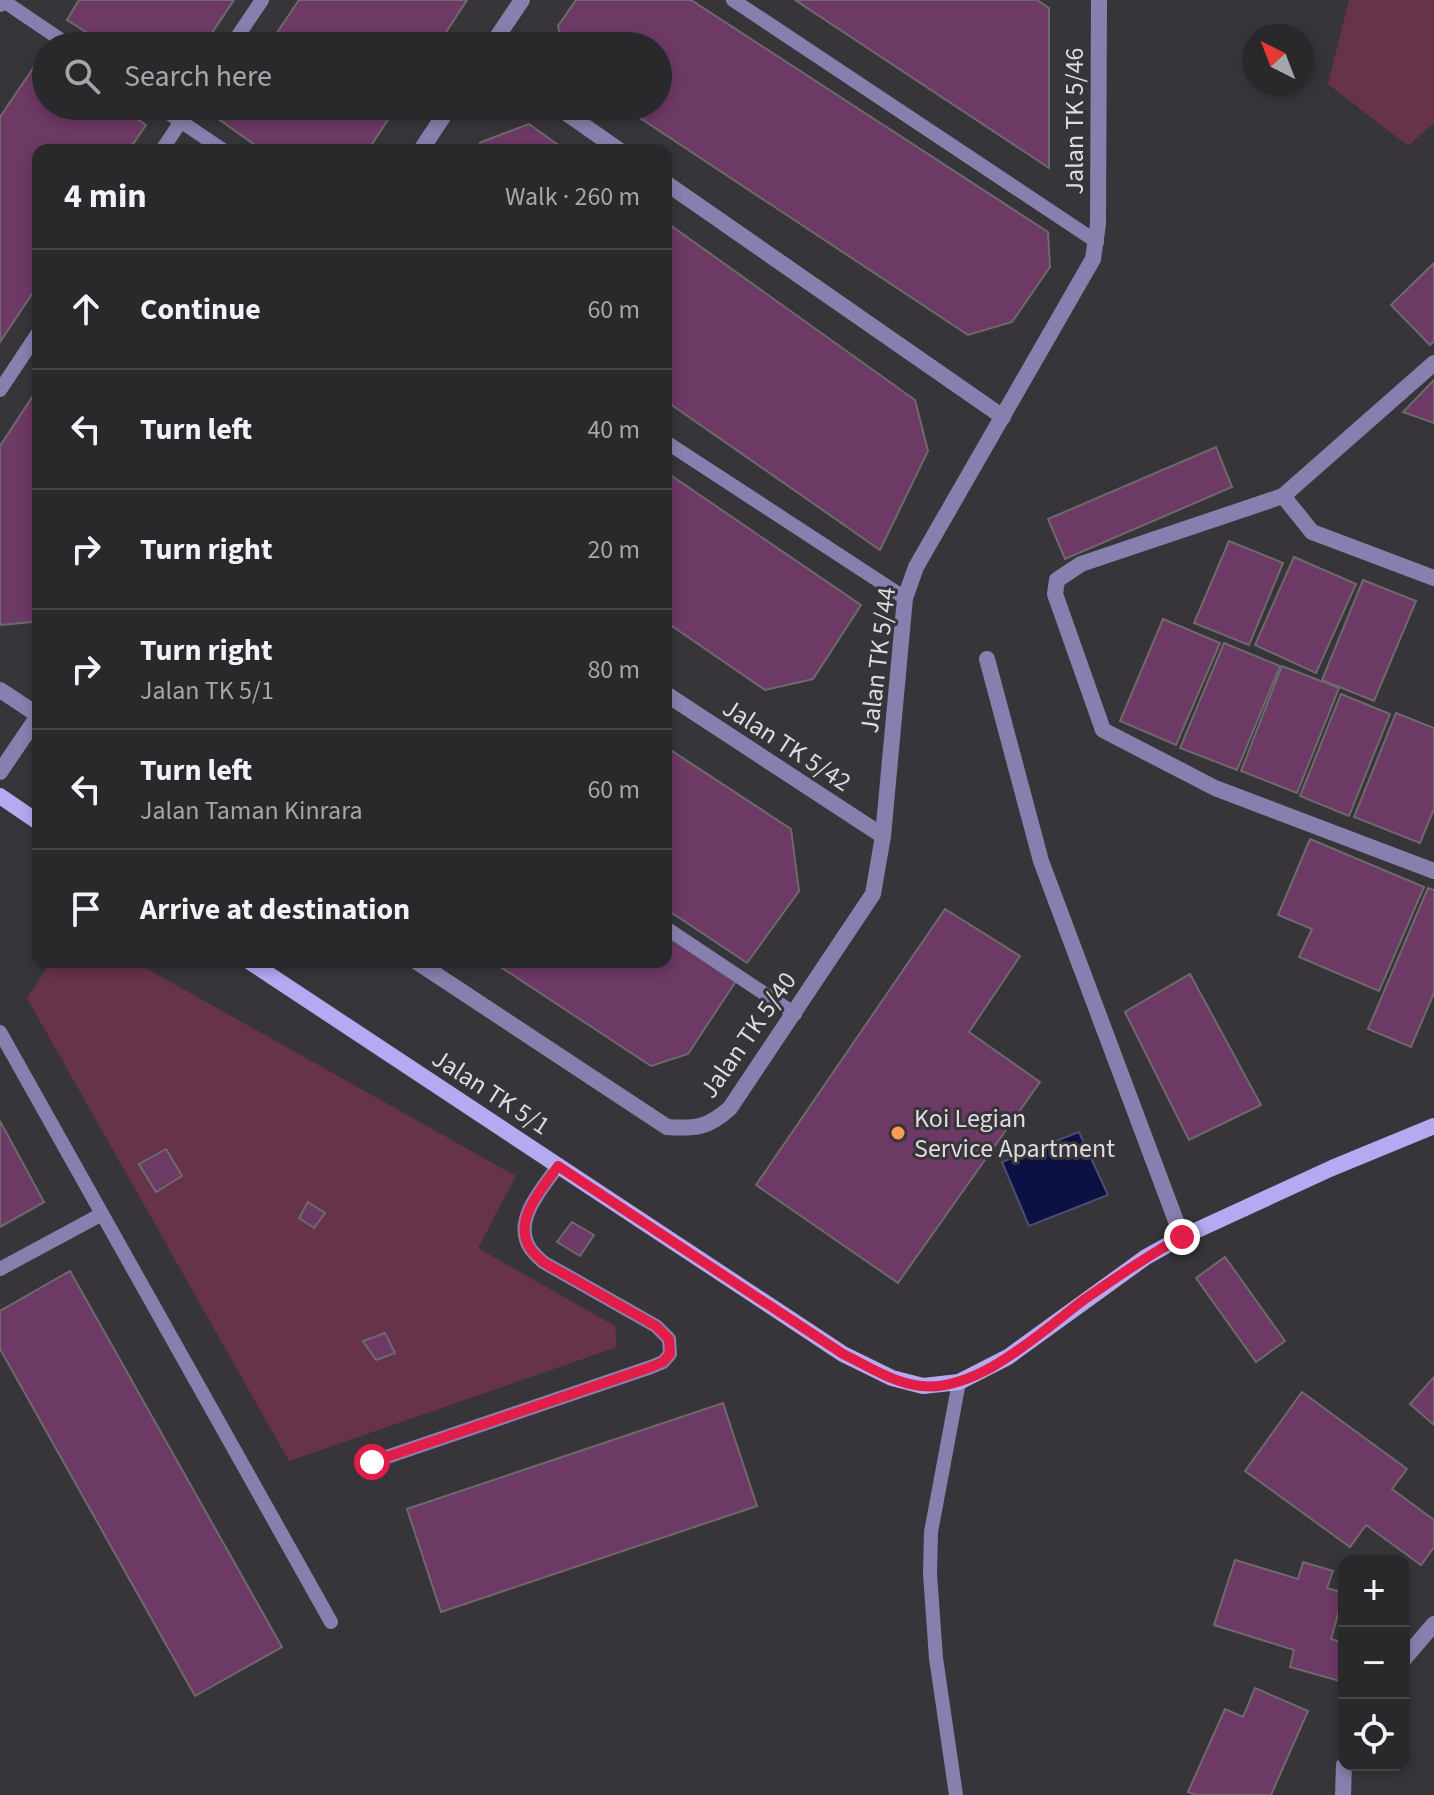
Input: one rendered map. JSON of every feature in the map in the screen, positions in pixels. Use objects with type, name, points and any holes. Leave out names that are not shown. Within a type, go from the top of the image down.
[{"type":"street","points":[[500,32],[522,0]]},
{"type":"street","name":"Jalan TK 5/46","points":[[1097,242],[1099,0]]},
{"type":"street","points":[[425,144],[441,120]]},
{"type":"street","points":[[576,120],[610,144]]},
{"type":"street","points":[[672,187],[1003,417]]},
{"type":"street","name":"Jalan TK 5/44","points":[[883,836],[905,598],[916,567],[1093,259],[1097,242]]},
{"type":"street","points":[[1434,363],[1283,496],[1081,564],[1057,580],[1055,594],[1103,730],[1215,788],[1434,871]]},
{"type":"street","points":[[1283,496],[1312,532],[1434,578]]},
{"type":"street","points":[[987,659],[1041,861],[1182,1237]]},
{"type":"street","points":[[0,690],[32,712]]},
{"type":"street","name":"Jalan TK 5/42","points":[[672,698],[883,836]]},
{"type":"street","points":[[0,772],[32,725]]},
{"type":"street","points":[[0,796],[32,818]]},
{"type":"street","name":"Jalan TK 5/40","points":[[426,968],[667,1127],[694,1129],[717,1121],[730,1108],[873,894],[883,836]]},
{"type":"street","name":"Jalan TK 5/1","points":[[259,968],[843,1354],[892,1378],[923,1386],[959,1382]]},
{"type":"street","points":[[959,1382],[1008,1357],[1146,1257],[1182,1237],[1332,1168],[1434,1126]]},
{"type":"street","points":[[1410,1652],[1434,1624]]},
{"type":"street","points":[[1343,1795],[1344,1771]]},
{"type":"lane","points":[[240,32],[262,0]]},
{"type":"lane","points":[[733,0],[1097,242]]},
{"type":"lane","points":[[2,1],[49,32]]},
{"type":"lane","points":[[178,120],[214,144]]},
{"type":"lane","points":[[166,144],[181,122]]},
{"type":"lane","points":[[0,390],[32,342]]},
{"type":"lane","points":[[672,446],[905,598]]},
{"type":"lane","points":[[672,932],[795,1014]]},
{"type":"lane","points":[[0,1032],[331,1622]]},
{"type":"lane","points":[[372,1462],[651,1367],[663,1362],[670,1354],[669,1339],[656,1326],[543,1262],[529,1247],[526,1215],[558,1166]]},
{"type":"lane","points":[[0,1269],[102,1214]]},
{"type":"lane","points":[[956,1795],[936,1658],[930,1574],[931,1532],[959,1382]]},
{"type":"shaded area","points":[[1349,0],[1434,0],[1434,123],[1408,146],[1328,84]]},
{"type":"shaded area","points":[[47,968],[146,968],[516,1176],[478,1248],[615,1326],[617,1347],[289,1461],[27,998]]},
{"type":"shaded area","points":[[1079,1132],[1108,1195],[1029,1226],[1002,1162]]},
{"type":"building","points":[[79,0],[234,0],[212,32],[86,32],[67,20]]},
{"type":"building","points":[[299,0],[467,0],[446,32],[277,32]]},
{"type":"building","points":[[576,0],[691,0],[1048,232],[1050,267],[1012,322],[968,335],[643,120],[672,120],[672,32],[560,32],[558,26]]},
{"type":"building","points":[[795,0],[1037,0],[1049,8],[1049,168]]},
{"type":"building","points":[[32,70],[32,120],[139,120],[146,125],[133,144],[32,144],[32,294],[0,342],[0,117]]},
{"type":"building","points":[[220,120],[388,120],[372,144],[254,144]]},
{"type":"building","points":[[529,124],[557,144],[480,144]]},
{"type":"building","points":[[672,226],[915,400],[928,451],[880,550],[672,405]]},
{"type":"building","points":[[1434,263],[1434,341],[1430,345],[1391,305]]},
{"type":"building","points":[[1434,380],[1434,423],[1403,412]]},
{"type":"building","points":[[32,397],[32,622],[0,625],[0,446]]},
{"type":"building","points":[[1216,447],[1232,487],[1065,559],[1048,519]]},
{"type":"building","points":[[672,476],[861,605],[813,679],[765,690],[672,626]]},
{"type":"building","points":[[1229,541],[1283,563],[1249,645],[1194,623]]},
{"type":"building","points":[[1294,557],[1356,584],[1316,673],[1255,645]]},
{"type":"building","points":[[1363,580],[1416,601],[1374,701],[1322,680]]},
{"type":"building","points":[[1163,619],[1220,643],[1176,745],[1120,721]]},
{"type":"building","points":[[1224,643],[1280,666],[1237,770],[1180,748]]},
{"type":"building","points":[[1282,666],[1339,688],[1297,793],[1241,771]]},
{"type":"building","points":[[1341,694],[1390,714],[1349,816],[1300,796]]},
{"type":"building","points":[[1396,713],[1434,728],[1434,809],[1420,843],[1354,817]]},
{"type":"building","points":[[672,751],[791,829],[799,891],[747,963],[672,913]]},
{"type":"building","points":[[1310,839],[1424,887],[1379,991],[1299,957],[1312,929],[1278,915]]},
{"type":"building","points":[[1428,888],[1434,890],[1434,993],[1411,1047],[1368,1029]]},
{"type":"building","name":"Koi Legian Service Apartment","points":[[945,909],[1020,956],[969,1032],[1040,1082],[898,1283],[756,1185]]},
{"type":"building","points":[[672,938],[736,981],[688,1054],[651,1066],[502,968],[672,968]]},
{"type":"building","points":[[1190,974],[1261,1105],[1189,1140],[1125,1012]]},
{"type":"building","points":[[0,1121],[44,1202],[0,1227]]},
{"type":"building","points":[[166,1149],[182,1176],[156,1192],[139,1164]]},
{"type":"building","points":[[308,1202],[325,1213],[314,1228],[299,1218]]},
{"type":"building","points":[[572,1222],[594,1235],[580,1256],[557,1242]]},
{"type":"building","points":[[1225,1257],[1285,1341],[1256,1362],[1196,1278]]},
{"type":"building","points":[[70,1271],[282,1647],[195,1696],[0,1349],[0,1311]]},
{"type":"building","points":[[385,1333],[395,1353],[376,1360],[363,1341]]},
{"type":"building","points":[[1434,1377],[1434,1425],[1410,1404]]},
{"type":"building","points":[[1302,1392],[1407,1469],[1392,1489],[1434,1520],[1434,1547],[1421,1565],[1366,1525],[1350,1547],[1245,1471]]},
{"type":"building","points":[[723,1403],[757,1506],[441,1612],[407,1509]]},
{"type":"building","points":[[1235,1560],[1298,1579],[1303,1562],[1333,1571],[1327,1588],[1338,1591],[1338,1614],[1331,1639],[1338,1641],[1338,1681],[1290,1667],[1294,1650],[1214,1625]]},
{"type":"building","points":[[1255,1688],[1308,1711],[1271,1795],[1196,1795],[1188,1792],[1225,1709],[1243,1717]]},
{"type":"place","name":"Koi Legian Service Apartment","points":[[898,1133]]},
{"type":"route","points":[[372,1462],[651,1367],[663,1362],[670,1354],[669,1339],[656,1326],[543,1262],[529,1247],[526,1215],[558,1166],[843,1354],[892,1378],[923,1386],[959,1382],[1008,1357],[1146,1257],[1182,1237]]}]
